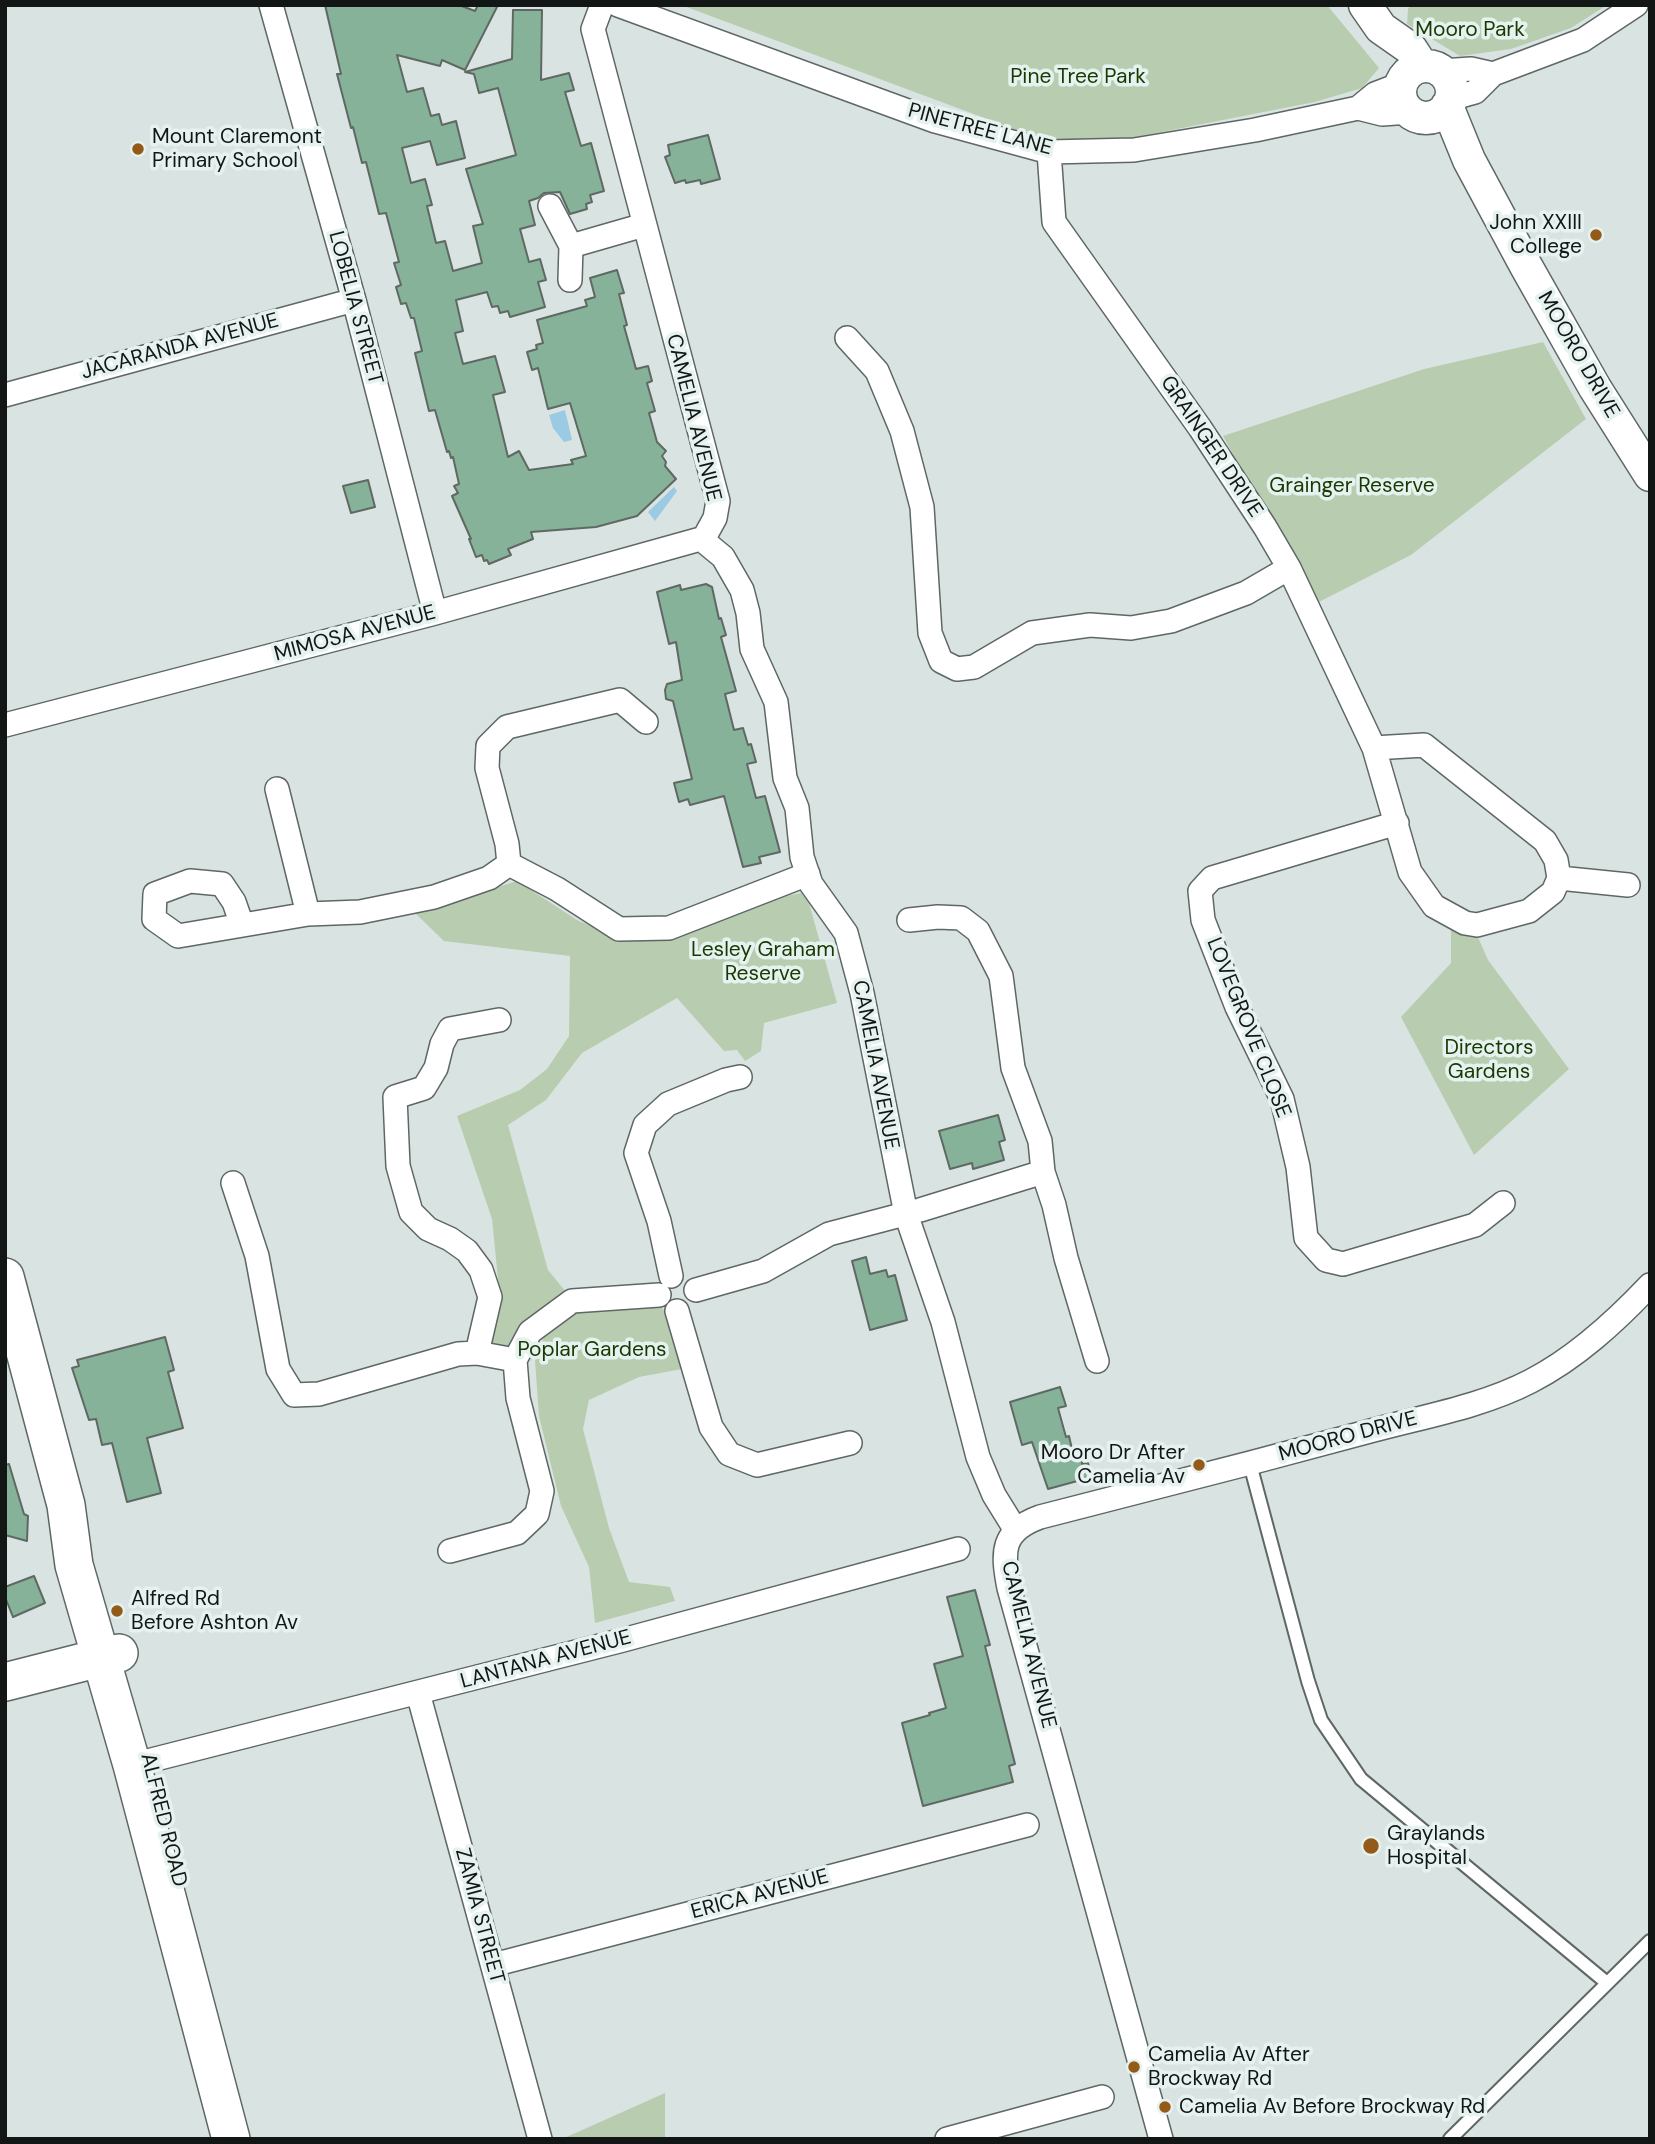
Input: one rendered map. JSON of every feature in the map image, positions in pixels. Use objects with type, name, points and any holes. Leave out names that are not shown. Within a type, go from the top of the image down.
[{"type":"main road","name":"ALFRED ROAD","points":[[5,1277],[66,1505],[93,1560],[109,1655],[140,1763],[231,2139]]},
{"type":"main road","points":[[5,1682],[109,1655]]},
{"type":"main road","name":"ALFRED ROAD","points":[[140,1763],[164,1827],[248,2139]]},
{"type":"street","name":"LOBELIA STREET","points":[[271,5],[354,300],[435,613]]},
{"type":"street","name":"CAMELIA AVENUE","points":[[602,5],[593,29],[718,501],[715,518],[704,538],[723,557],[742,590],[752,649],[776,702],[785,778],[797,807],[802,857],[811,884],[846,933],[862,993],[906,1214],[943,1322],[978,1457],[994,1495],[1016,1529],[1006,1545],[1004,1559],[1009,1588],[1161,2139]]},
{"type":"street","name":"PINETREE LANE","points":[[618,5],[935,121],[1049,152],[1134,150],[1255,130],[1358,108],[1382,114],[1471,69],[1493,74],[1583,40],[1636,5]]},
{"type":"street","name":"MOORO DRIVE","points":[[1373,17],[1389,55],[1424,92],[1462,139],[1469,160],[1595,388],[1650,475]]},
{"type":"street","name":"GRAINGER DRIVE","points":[[1049,152],[1054,222],[1200,428],[1289,568],[1374,748],[1410,872],[1434,906],[1465,923],[1477,925],[1529,911],[1553,892],[1559,878]]},
{"type":"street","points":[[550,206],[571,246],[570,280]]},
{"type":"street","points":[[571,246],[644,225]]},
{"type":"street","name":"JACARANDA AVENUE","points":[[5,395],[354,300]]},
{"type":"street","points":[[847,338],[877,370],[902,431],[922,507],[930,633],[942,661],[957,669],[974,667],[1032,633],[1090,625],[1131,628],[1171,621],[1245,593],[1289,568]]},
{"type":"street","name":"MIMOSA AVENUE","points":[[5,726],[435,613],[704,538]]},
{"type":"street","points":[[509,864],[507,844],[487,768],[488,746],[507,727],[620,700],[646,722]]},
{"type":"street","points":[[1374,748],[1424,745],[1545,841],[1556,860],[1559,878],[1628,885]]},
{"type":"street","points":[[277,789],[308,914]]},
{"type":"street","name":"LOVEGROVE CLOSE","points":[[1397,823],[1212,878],[1200,891],[1203,920],[1237,1007],[1282,1099],[1298,1167],[1306,1238],[1326,1260],[1343,1264],[1475,1225],[1503,1203]]},
{"type":"street","points":[[509,864],[557,889],[619,929],[669,928],[808,874]]},
{"type":"street","points":[[242,926],[308,914],[360,912],[434,897],[489,878],[509,864]]},
{"type":"street","points":[[909,920],[961,918],[978,932],[1001,976],[1013,1068],[1040,1141],[1042,1172],[1054,1205],[1066,1258],[1097,1361]]},
{"type":"street","points":[[477,1353],[490,1297],[481,1270],[467,1251],[428,1229],[411,1212],[398,1166],[395,1097],[424,1088],[436,1068],[442,1044],[450,1029],[499,1020]]},
{"type":"street","points":[[450,1551],[517,1533],[537,1514],[542,1490],[518,1398],[516,1360],[530,1332],[572,1300],[665,1286],[684,1276],[696,1290],[693,1303],[684,1310],[677,1311],[665,1307],[665,1286],[659,1221],[636,1153],[645,1125],[668,1104],[726,1080],[740,1077]]},
{"type":"street","points":[[696,1290],[763,1271],[829,1234],[906,1214],[1042,1172]]},
{"type":"street","points":[[233,1183],[257,1255],[278,1369],[294,1395],[319,1394],[458,1354],[477,1353],[516,1360]]},
{"type":"street","name":"MOORO DRIVE","points":[[1016,1529],[1040,1517],[1250,1464],[1503,1394],[1551,1370],[1577,1351],[1604,1330],[1650,1285]]},
{"type":"street","points":[[677,1311],[711,1427],[729,1454],[757,1465],[849,1443]]},
{"type":"street","name":"LANTANA AVENUE","points":[[140,1763],[418,1693],[958,1549]]},
{"type":"street","name":"ZAMIA STREET","points":[[418,1693],[540,2139]]},
{"type":"street","name":"ERICA AVENUE","points":[[492,1965],[1027,1825]]},
{"type":"street","points":[[947,2139],[1102,2098]]},
{"type":"lane","points":[[1250,1464],[1308,1681],[1321,1720],[1361,1779],[1607,1983]]},
{"type":"lane","points":[[1450,2139],[1650,1941]]},
{"type":"green space","name":"Pine Tree Park","points":[[681,5],[1327,5],[1379,68],[1362,88],[1315,102],[1073,151]]},
{"type":"green space","name":"Mooro Park","points":[[1411,5],[1607,5],[1571,28],[1511,49],[1460,56],[1407,24],[1408,9]]},
{"type":"green space","name":"Grainger Reserve","points":[[1543,342],[1586,419],[1411,555],[1315,604],[1223,436],[1424,369]]},
{"type":"green space","name":"Lesley Graham Reserve","points":[[517,881],[577,920],[626,941],[665,937],[757,902],[801,893],[809,903],[837,1003],[764,1023],[761,1051],[745,1061],[737,1050],[724,1051],[677,998],[582,1053],[546,1100],[508,1125],[548,1270],[566,1292],[513,1352],[487,1346],[500,1299],[492,1219],[457,1116],[520,1090],[547,1069],[569,1036],[570,956],[444,941],[415,913]]},
{"type":"green space","name":"Directors Gardens","points":[[1451,927],[1477,935],[1488,960],[1569,1069],[1474,1155],[1401,1017],[1451,963]]},
{"type":"green space","name":"Poplar Gardens","points":[[650,1296],[672,1318],[682,1369],[639,1377],[589,1400],[583,1429],[609,1528],[629,1582],[670,1587],[675,1601],[595,1623],[589,1567],[561,1506],[539,1416],[535,1360],[546,1331],[575,1307]]},
{"type":"green space","points":[[665,2093],[665,2139],[562,2139]]},
{"type":"water","points":[[565,410],[572,440],[564,442],[553,428],[549,415]]},
{"type":"water","points":[[674,487],[677,491],[655,521],[648,512]]},
{"type":"building","points":[[325,5],[459,5],[475,11],[478,5],[498,5],[465,70],[442,60],[440,66],[397,55],[407,92],[423,88],[431,116],[439,114],[442,125],[456,121],[465,158],[437,165],[430,141],[402,148],[411,183],[425,179],[432,205],[427,206],[436,243],[445,241],[453,271],[482,263],[473,226],[483,224],[466,169],[516,155],[498,88],[479,93],[474,74],[465,72],[512,59],[513,10],[542,10],[541,80],[569,73],[574,90],[565,92],[581,146],[591,143],[604,191],[590,195],[592,202],[586,204],[587,209],[570,214],[560,192],[544,193],[529,201],[535,225],[520,229],[529,262],[540,259],[546,280],[538,282],[545,307],[510,317],[508,311],[500,313],[498,306],[492,307],[487,292],[456,300],[463,331],[455,333],[463,364],[495,356],[505,392],[493,395],[508,457],[519,451],[529,470],[573,464],[571,460],[586,456],[570,403],[548,409],[538,368],[532,370],[527,352],[537,349],[536,345],[543,343],[537,320],[587,306],[585,300],[595,297],[590,278],[617,270],[624,293],[619,294],[627,325],[624,326],[636,369],[648,366],[652,381],[647,383],[655,411],[649,413],[657,442],[666,451],[662,456],[666,462],[665,466],[676,479],[637,516],[596,527],[531,532],[533,539],[508,549],[511,555],[489,564],[487,560],[484,561],[482,555],[476,557],[452,496],[458,493],[454,486],[459,484],[453,457],[447,452],[435,410],[429,411],[415,353],[422,351],[414,318],[411,318],[406,303],[401,304],[396,287],[401,285],[394,263],[399,262],[386,213],[379,214],[366,162],[362,163],[353,127],[351,128],[337,74],[341,74]]},
{"type":"building","points":[[708,135],[720,179],[701,184],[700,180],[675,183],[665,157],[670,155],[668,145]]},
{"type":"building","points":[[368,480],[375,507],[351,513],[343,486]]},
{"type":"building","points":[[706,584],[712,587],[719,619],[721,618],[726,635],[721,637],[736,691],[725,694],[734,730],[743,728],[748,745],[751,744],[756,762],[747,764],[756,798],[765,796],[780,852],[759,857],[761,863],[743,867],[724,796],[690,805],[688,799],[679,802],[674,783],[692,779],[673,701],[666,699],[667,684],[682,680],[676,642],[669,644],[657,592],[680,585],[681,590]]},
{"type":"building","points":[[998,1115],[1005,1140],[999,1142],[1004,1160],[973,1169],[972,1163],[950,1169],[939,1131]]},
{"type":"building","points":[[866,1257],[870,1274],[886,1270],[888,1277],[895,1275],[907,1320],[870,1330],[852,1261]]},
{"type":"building","points":[[165,1337],[174,1370],[168,1372],[183,1428],[147,1438],[161,1493],[127,1502],[112,1443],[102,1445],[96,1419],[89,1420],[72,1368],[79,1366],[77,1360]]},
{"type":"building","points":[[1060,1387],[1066,1406],[1058,1408],[1066,1437],[1069,1436],[1072,1449],[1081,1453],[1082,1464],[1088,1463],[1092,1477],[1048,1489],[1032,1442],[1022,1445],[1010,1402]]},
{"type":"building","points":[[9,1464],[24,1514],[28,1516],[27,1541],[5,1535],[5,1465]]},
{"type":"building","points":[[34,1576],[45,1603],[13,1617],[5,1597],[5,1587]]},
{"type":"building","points":[[975,1590],[990,1645],[985,1646],[1015,1764],[1009,1766],[1013,1782],[923,1806],[902,1723],[946,1708],[934,1664],[963,1656],[947,1597]]},
{"type":"place","name":"Mount Claremont Primary School","points":[[138,149]]},
{"type":"place","name":"John XXIII College","points":[[1596,235]]},
{"type":"place","name":"Mooro Dr After Camelia Av","points":[[1199,1465]]},
{"type":"place","name":"Alfred Rd Before Ashton Av","points":[[117,1611]]},
{"type":"place","name":"Graylands Hospital","points":[[1371,1846]]},
{"type":"place","name":"Camelia Av After Brockway Rd","points":[[1134,2067]]},
{"type":"place","name":"Camelia Av Before Brockway Rd","points":[[1165,2107]]}]
